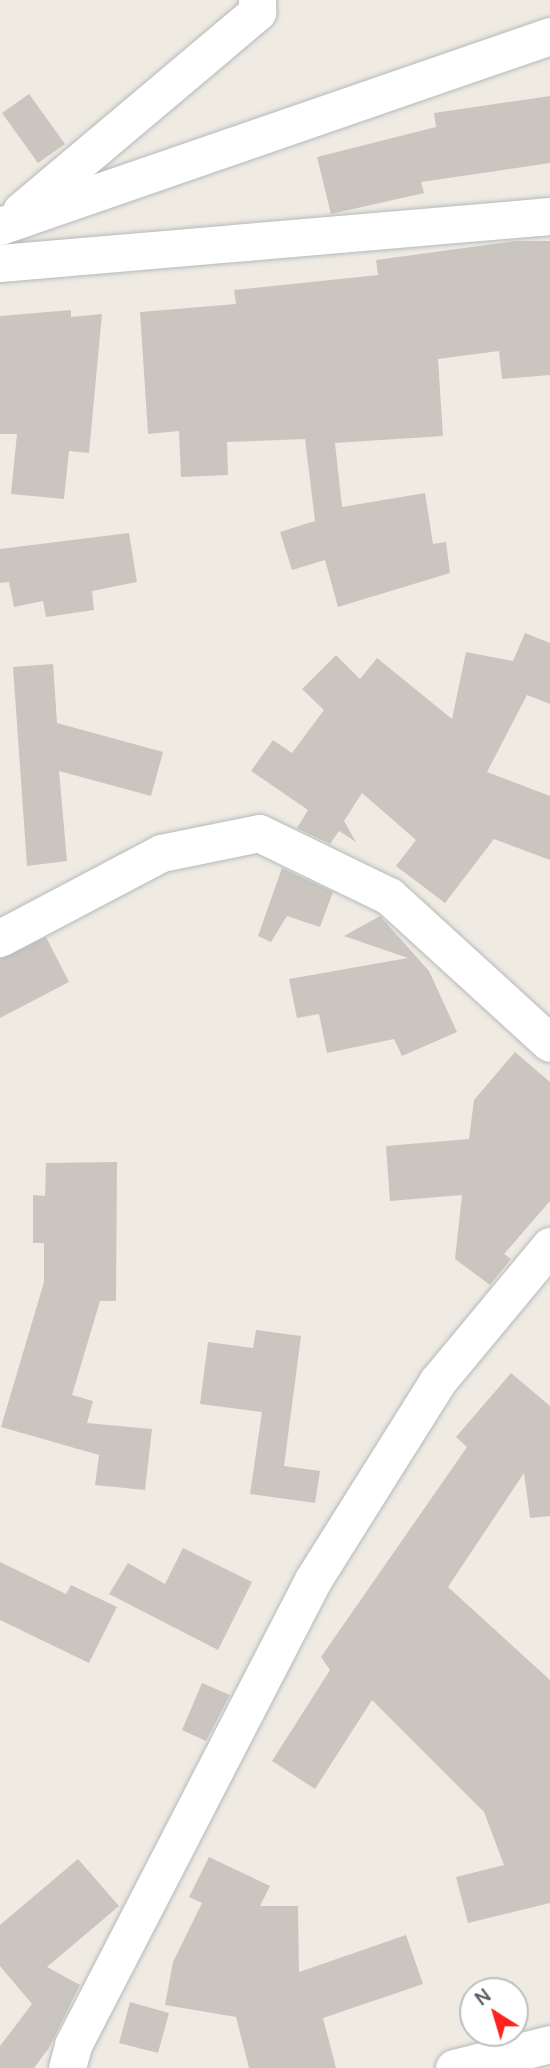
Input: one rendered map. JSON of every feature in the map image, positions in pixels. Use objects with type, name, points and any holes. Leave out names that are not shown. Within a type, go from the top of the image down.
[{"type":"street","points":[[2,225],[257,12],[257,0]]},
{"type":"street","points":[[2,225],[541,35]]},
{"type":"street","points":[[0,263],[550,216]]},
{"type":"street","points":[[0,938],[161,853],[259,833],[388,896],[550,1043]]},
{"type":"street","points":[[68,2068],[73,2045],[313,1580],[437,1382],[550,1246]]},
{"type":"street","points":[[454,2068],[550,2044]]},
{"type":"building","points":[[29,94],[65,144],[38,163],[2,113]]},
{"type":"building","points":[[550,96],[550,163],[421,182],[424,193],[331,214],[317,157],[436,127],[434,113]]},
{"type":"building","points":[[516,241],[550,241],[550,375],[502,379],[499,351],[438,359],[443,436],[335,443],[342,507],[425,493],[433,544],[446,542],[450,573],[338,607],[325,560],[292,570],[280,532],[315,521],[305,439],[227,442],[228,475],[181,477],[179,431],[148,434],[140,312],[236,304],[234,290],[378,275],[376,260]]},
{"type":"building","points":[[71,310],[71,317],[102,314],[89,453],[69,451],[64,499],[11,494],[17,434],[0,434],[0,316]]},
{"type":"building","points":[[129,533],[137,582],[92,591],[94,610],[46,617],[43,601],[14,607],[9,582],[0,583],[0,549]]},
{"type":"building","points":[[525,633],[550,643],[550,704],[527,695],[487,772],[550,796],[550,860],[494,839],[445,903],[396,866],[416,840],[362,793],[344,821],[356,842],[339,831],[330,844],[297,828],[308,810],[251,771],[273,740],[292,753],[324,710],[302,689],[336,655],[360,679],[377,658],[452,719],[466,652],[513,661]]},
{"type":"building","points":[[53,664],[57,723],[163,752],[151,796],[59,771],[67,861],[27,866],[13,667]]},
{"type":"building","points":[[282,868],[333,892],[320,927],[287,916],[271,942],[258,936]]},
{"type":"building","points":[[380,916],[429,971],[457,1032],[402,1056],[394,1039],[327,1053],[319,1014],[297,1018],[289,979],[408,958],[344,936]]},
{"type":"building","points":[[46,937],[69,982],[0,1018],[0,959]]},
{"type":"building","points":[[515,1052],[550,1082],[550,1201],[504,1254],[511,1259],[490,1285],[455,1259],[462,1195],[390,1201],[386,1146],[469,1139],[474,1100]]},
{"type":"building","points":[[117,1162],[116,1301],[100,1301],[72,1395],[93,1401],[87,1423],[152,1429],[145,1490],[95,1485],[99,1455],[1,1427],[44,1282],[44,1243],[33,1243],[33,1195],[45,1196],[46,1163]]},
{"type":"building","points":[[256,1330],[301,1336],[284,1466],[320,1471],[315,1503],[250,1494],[262,1412],[200,1404],[208,1342],[253,1348]]},
{"type":"building","points":[[511,1373],[550,1406],[550,1516],[530,1518],[524,1473],[448,1587],[550,1680],[550,1903],[468,1923],[456,1877],[504,1865],[484,1812],[372,1700],[315,1789],[272,1761],[330,1670],[321,1657],[467,1447],[456,1437]]},
{"type":"building","points":[[183,1548],[252,1582],[218,1650],[109,1594],[128,1563],[165,1584]]},
{"type":"building","points":[[0,1562],[66,1594],[71,1585],[117,1607],[89,1663],[0,1620]]},
{"type":"building","points":[[202,1683],[230,1695],[206,1741],[182,1730]]},
{"type":"building","points":[[209,1857],[270,1886],[260,1906],[298,1906],[299,1972],[406,1935],[423,1984],[323,2018],[336,2068],[249,2068],[236,2017],[165,2005],[173,1962],[202,1903],[189,1897]]},
{"type":"building","points":[[78,1859],[119,1906],[47,1967],[80,1985],[49,2048],[34,2068],[0,2068],[0,2046],[32,2004],[0,1966],[0,1925]]},
{"type":"building","points":[[130,2002],[169,2013],[158,2053],[119,2043]]}]
